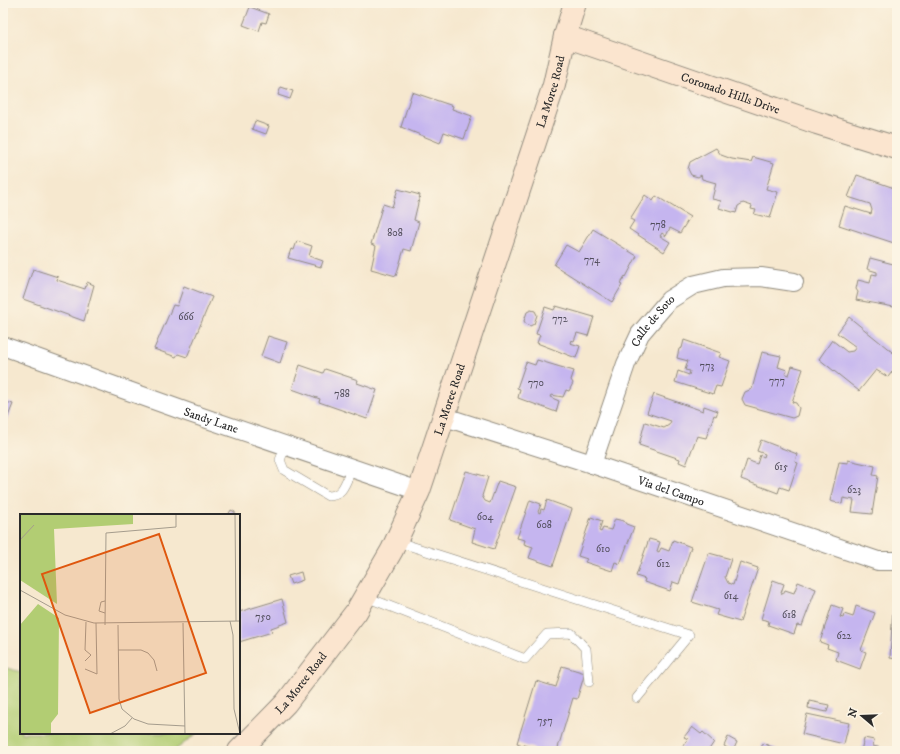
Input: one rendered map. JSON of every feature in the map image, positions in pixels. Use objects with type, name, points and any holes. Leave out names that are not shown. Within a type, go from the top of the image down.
[{"type":"street","name":"La Moree Road","points":[[239,751],[286,703],[366,597],[396,542],[419,491],[445,417],[554,85],[565,36],[575,3]]},
{"type":"street","name":"Coronado Hills Drive","points":[[565,36],[817,123],[897,148]]},
{"type":"street","name":"Calle de Soto","points":[[592,464],[626,364],[637,340],[640,334],[669,300],[693,285],[723,278],[761,277],[794,282]]},
{"type":"street","name":"Sandy Lane","points":[[3,346],[180,409],[286,444],[419,491]]},
{"type":"street","name":"Via del Campo","points":[[445,417],[592,464],[878,560],[897,561]]},
{"type":"lane","points":[[286,444],[280,460],[284,470],[328,496],[336,496],[340,493],[352,468]]},
{"type":"lane","points":[[396,542],[689,635],[637,698]]},
{"type":"lane","points":[[366,597],[525,659],[547,634],[571,633],[586,648],[589,682]]},
{"type":"green space","points":[[3,667],[20,672],[20,734],[196,734],[174,751],[3,751]]},
{"type":"building","points":[[250,7],[269,14],[266,23],[262,22],[259,31],[243,25]]},
{"type":"building","points":[[281,87],[293,91],[290,99],[278,95]]},
{"type":"building","points":[[412,92],[453,106],[452,109],[472,116],[464,139],[444,132],[440,143],[401,127]]},
{"type":"building","points":[[255,121],[269,126],[266,134],[252,129]]},
{"type":"building","points":[[716,148],[721,155],[732,159],[751,162],[753,157],[774,163],[766,189],[778,192],[770,218],[754,214],[756,210],[751,209],[752,206],[743,203],[738,206],[736,213],[719,208],[721,201],[712,199],[716,183],[702,179],[701,175],[698,177],[691,175],[688,169],[690,162]]},
{"type":"building","points":[[857,175],[897,189],[897,244],[839,225],[845,206],[871,214],[872,210],[870,204],[848,197]]},
{"type":"building","points":[[398,189],[420,195],[414,220],[419,222],[411,251],[404,249],[396,276],[371,269],[376,246],[371,244],[383,204],[392,207]]},
{"type":"building","points":[[645,195],[653,201],[656,196],[690,217],[680,233],[670,228],[666,236],[662,233],[660,236],[670,242],[664,252],[629,229],[634,221],[630,219]]},
{"type":"building","points":[[593,229],[637,256],[626,277],[625,276],[620,284],[622,285],[612,302],[554,265],[566,245],[579,252]]},
{"type":"building","points":[[297,241],[312,246],[309,256],[323,261],[321,267],[288,258],[291,249],[294,250]]},
{"type":"building","points":[[870,258],[897,265],[897,303],[895,303],[894,307],[856,300],[858,280],[870,283],[872,274],[877,275],[877,272],[867,269]]},
{"type":"building","points":[[33,269],[58,277],[57,280],[85,289],[87,282],[94,285],[84,321],[23,299]]},
{"type":"building","points":[[184,286],[212,297],[187,357],[178,354],[176,357],[154,349],[173,305],[177,306]]},
{"type":"building","points":[[556,306],[594,317],[588,336],[577,333],[574,341],[571,340],[570,343],[580,346],[576,358],[537,343],[540,335],[536,334],[545,307],[554,310]]},
{"type":"building","points":[[531,310],[535,311],[537,315],[534,324],[530,326],[524,321],[527,312]]},
{"type":"building","points":[[849,317],[897,356],[897,362],[894,365],[896,367],[888,377],[876,370],[859,391],[819,359],[832,340],[847,352],[853,351],[856,347],[837,333]]},
{"type":"building","points":[[268,336],[287,342],[280,363],[261,356]]},
{"type":"building","points":[[684,340],[721,353],[719,357],[730,361],[721,387],[716,386],[713,394],[675,382],[678,371],[689,375],[690,371],[685,370],[688,361],[677,358],[679,349],[682,348]]},
{"type":"building","points":[[762,352],[781,356],[778,367],[787,370],[785,374],[789,375],[792,366],[803,369],[792,402],[796,403],[799,408],[797,416],[792,418],[745,405],[742,399],[745,392],[752,389]]},
{"type":"building","points":[[537,360],[574,371],[571,380],[573,383],[569,391],[566,390],[563,397],[551,395],[550,397],[559,401],[556,412],[518,398],[520,389],[517,388],[526,362],[535,365]]},
{"type":"building","points":[[300,365],[323,373],[325,369],[358,380],[357,383],[377,390],[367,419],[319,402],[320,399],[292,389]]},
{"type":"building","points":[[654,394],[703,411],[704,406],[718,411],[716,416],[714,415],[706,438],[697,436],[686,465],[679,462],[680,459],[639,445],[645,422],[664,428],[669,425],[671,421],[647,413]]},
{"type":"building","points":[[3,401],[13,404],[3,429]]},
{"type":"building","points":[[761,440],[797,454],[795,462],[798,463],[789,490],[780,487],[778,493],[741,479],[747,460],[757,464],[760,455],[764,457],[765,454],[757,451]]},
{"type":"building","points":[[848,460],[875,466],[873,475],[878,476],[872,514],[852,512],[854,500],[843,498],[842,504],[830,501],[839,462],[848,463]]},
{"type":"building","points":[[466,471],[488,477],[482,496],[485,501],[490,503],[498,481],[516,487],[494,549],[472,542],[475,529],[450,520]]},
{"type":"building","points":[[530,500],[541,504],[538,512],[540,513],[541,509],[544,510],[547,500],[572,509],[553,566],[529,558],[533,547],[524,544],[525,540],[517,538]]},
{"type":"building","points":[[231,510],[235,512],[235,514],[229,514]]},
{"type":"building","points":[[591,517],[602,521],[599,531],[601,532],[603,528],[611,530],[615,519],[624,521],[626,524],[634,527],[620,564],[615,562],[612,571],[585,562],[587,559],[578,556]]},
{"type":"building","points":[[649,539],[660,542],[657,551],[659,552],[661,548],[669,551],[673,540],[691,547],[679,584],[673,582],[670,591],[644,582],[645,579],[636,576]]},
{"type":"building","points":[[709,553],[731,559],[725,577],[728,583],[733,585],[740,562],[758,568],[740,622],[716,615],[718,610],[692,602]]},
{"type":"building","points":[[301,572],[303,580],[291,584],[288,576]]},
{"type":"building","points":[[773,580],[784,584],[781,593],[783,594],[785,590],[794,593],[798,582],[816,589],[802,626],[797,625],[794,634],[768,625],[769,621],[761,619]]},
{"type":"building","points":[[282,599],[288,622],[271,628],[272,632],[240,642],[240,612]]},
{"type":"building","points":[[832,605],[843,609],[840,617],[843,618],[844,614],[853,617],[856,606],[875,613],[861,650],[866,652],[860,669],[836,660],[838,652],[827,648],[828,645],[820,642]]},
{"type":"building","points":[[893,607],[897,607],[897,659],[890,658]]},
{"type":"building","points":[[562,666],[585,673],[577,699],[573,698],[557,751],[542,751],[517,743],[536,681],[556,687]]},
{"type":"building","points":[[809,701],[829,705],[827,712],[808,708]]},
{"type":"building","points":[[807,714],[849,723],[844,744],[802,734]]},
{"type":"building","points":[[692,727],[701,734],[703,732],[714,742],[708,751],[679,751],[688,739],[684,737]]},
{"type":"building","points":[[728,737],[737,742],[733,751],[724,746]]},
{"type":"building","points":[[864,738],[874,740],[873,746],[882,748],[881,751],[861,751]]},
{"type":"building","points":[[763,743],[781,751],[760,751]]}]
